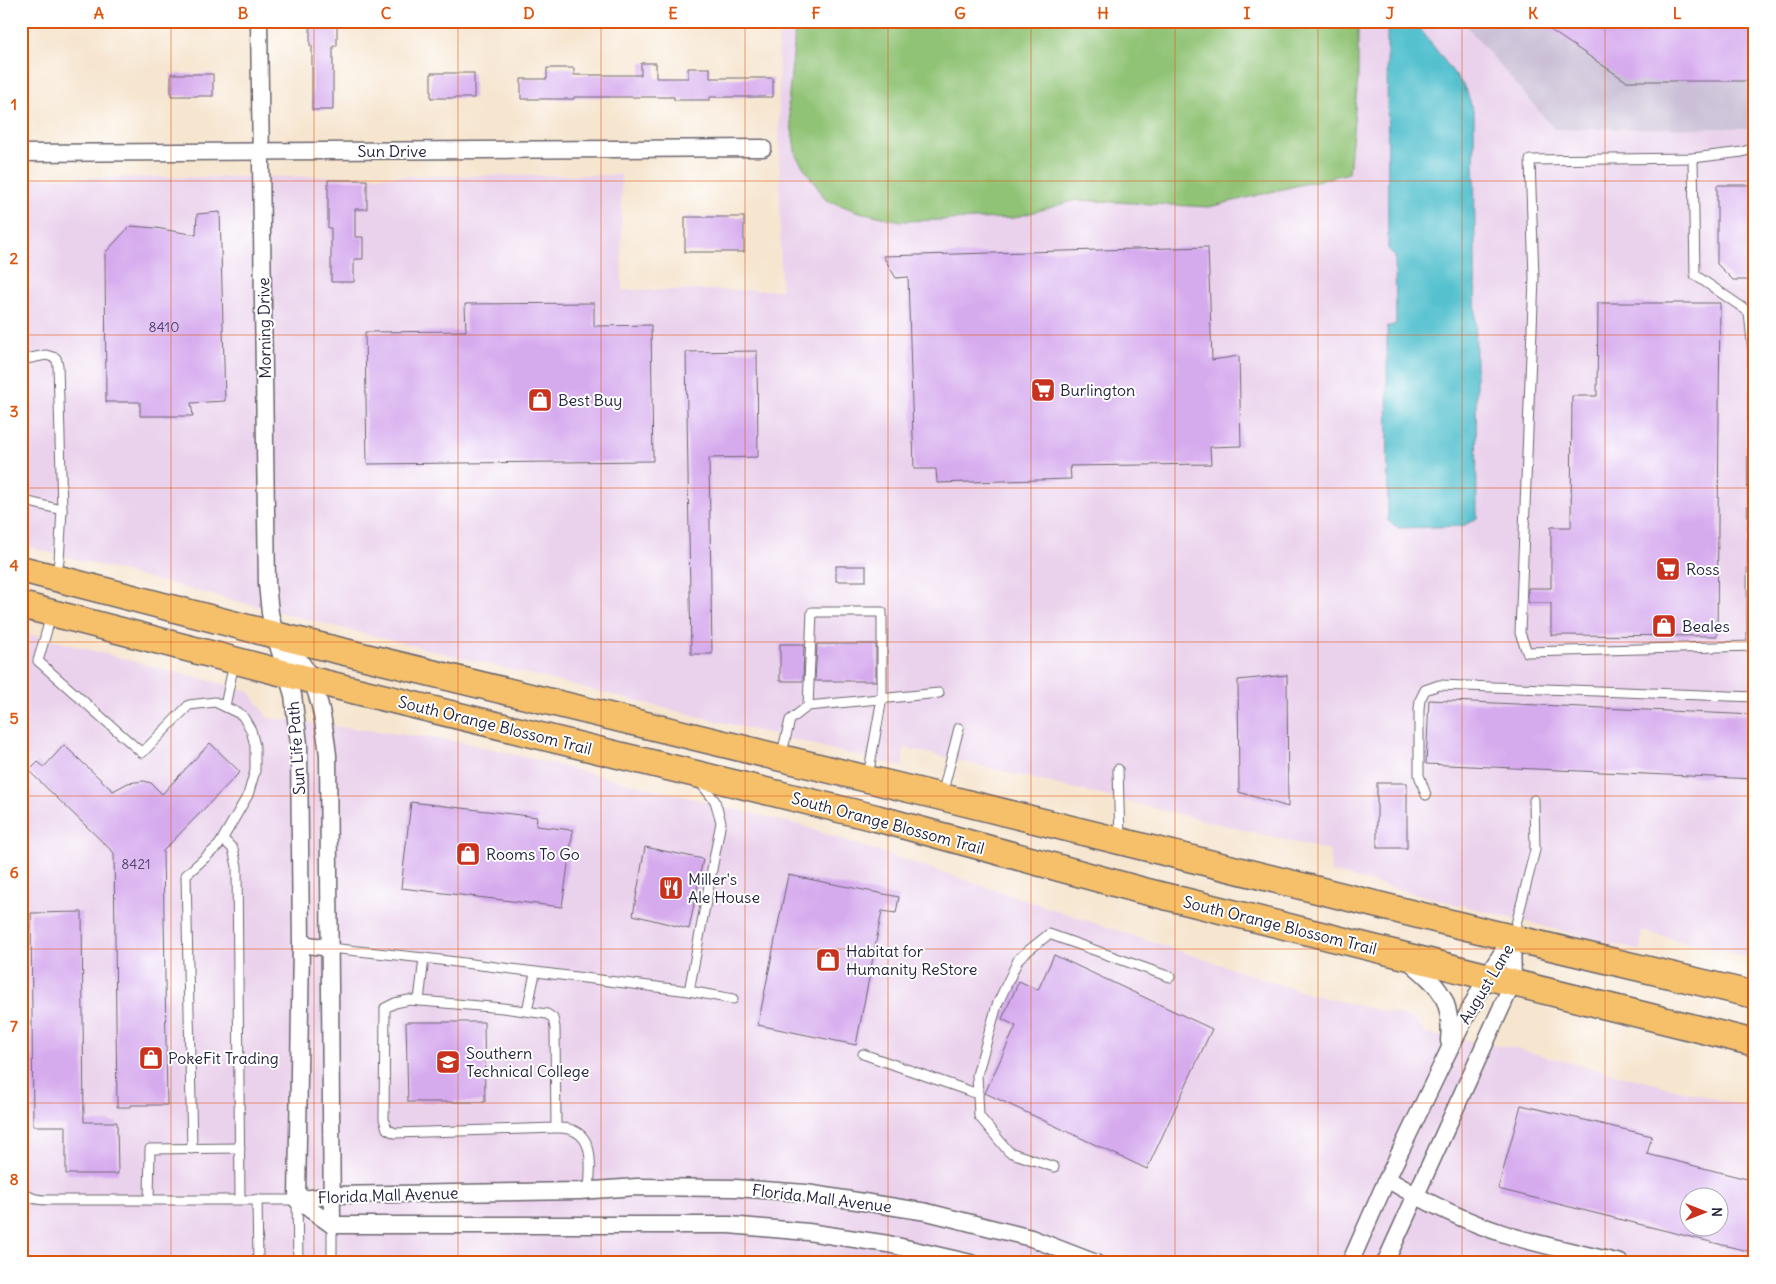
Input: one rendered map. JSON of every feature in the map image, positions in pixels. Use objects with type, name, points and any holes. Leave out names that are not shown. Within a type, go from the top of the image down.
[{"type":"main road","points":[[21,569],[274,635],[1747,994]]},
{"type":"main road","name":"South Orange Blossom Trail","points":[[21,605],[287,674],[907,826],[1140,890],[1755,1043]]},
{"type":"street","name":"Morning Drive","points":[[259,21],[267,584],[274,635]]},
{"type":"street","name":"Sun Drive","points":[[21,153],[763,148]]},
{"type":"street","name":"Sun Life Path","points":[[274,635],[293,695],[299,744],[300,944],[296,1200]]},
{"type":"street","name":"Sun Life Path","points":[[274,635],[300,660],[312,680],[322,717],[328,755],[332,1225]]},
{"type":"street","name":"August Lane","points":[[1350,1263],[1448,1050],[1487,976],[1512,938]]},
{"type":"street","name":"August Lane","points":[[1385,1263],[1513,982],[1512,938]]},
{"type":"street","points":[[300,944],[330,948]]},
{"type":"street","points":[[1402,955],[1425,974],[1444,997],[1451,1022],[1448,1050]]},
{"type":"street","points":[[1387,1179],[1416,1197],[1463,1219],[1505,1234],[1620,1263]]},
{"type":"street","name":"Florida Mall Avenue","points":[[296,1200],[332,1195],[589,1190],[637,1187],[768,1189],[927,1212],[1031,1238],[1096,1263]]},
{"type":"street","name":"Florida Mall Avenue","points":[[296,1200],[332,1225],[729,1225],[808,1232],[888,1244],[971,1263]]},
{"type":"lane","points":[[1693,158],[1695,275],[1752,311],[1754,352],[1754,646],[1527,652],[1520,632],[1534,278],[1530,160],[1693,158],[1742,152],[1755,148]]},
{"type":"lane","points":[[21,360],[52,356],[56,358],[58,365],[62,510],[56,578]]},
{"type":"lane","points":[[21,500],[62,510]]},
{"type":"lane","points":[[808,706],[812,612],[882,612],[882,698],[868,779]]},
{"type":"lane","points":[[52,613],[38,661],[142,753],[189,705],[215,702],[242,715],[250,730],[255,746],[255,771],[248,795],[219,845],[186,875],[192,1149]]},
{"type":"lane","points":[[225,706],[235,661]]},
{"type":"lane","points":[[1426,796],[1419,775],[1418,709],[1425,690],[1439,685],[1755,697]]},
{"type":"lane","points":[[780,758],[790,720],[808,706],[939,693]]},
{"type":"lane","points":[[942,797],[959,728]]},
{"type":"lane","points":[[1118,769],[1120,842]]},
{"type":"lane","points":[[689,991],[721,822],[715,800],[692,773]]},
{"type":"lane","points":[[1512,938],[1534,850],[1534,800]]},
{"type":"lane","points":[[223,839],[233,849],[237,866],[240,1199]]},
{"type":"lane","points":[[1054,1167],[1009,1152],[979,1116],[977,1075],[997,1005],[1019,958],[1049,934],[1170,977]]},
{"type":"lane","points":[[330,948],[689,991],[733,999]]},
{"type":"lane","points":[[418,1001],[424,958]]},
{"type":"lane","points":[[527,1012],[535,972]]},
{"type":"lane","points":[[556,1128],[555,1028],[553,1018],[547,1014],[503,1008],[409,1000],[395,1003],[385,1008],[384,1118],[387,1129],[395,1134],[556,1128],[574,1130],[586,1141],[591,1158],[589,1190]]},
{"type":"lane","points":[[863,1054],[978,1094]]},
{"type":"lane","points":[[149,1200],[150,1149],[240,1148]]},
{"type":"lane","points":[[21,1190],[25,1195],[36,1200],[296,1200],[298,1263]]},
{"type":"lane","points":[[257,1199],[258,1263]]},
{"type":"lane","points":[[332,1225],[332,1263]]},
{"type":"shaded area","points":[[778,21],[1462,21],[1554,129],[1755,128],[1755,959],[1641,931],[1641,951],[1331,872],[1330,851],[903,747],[903,767],[294,616],[21,545],[21,178],[621,175],[622,290],[781,290]]},
{"type":"shaded area","points":[[1462,21],[1755,21],[1755,128],[1554,129]]},
{"type":"shaded area","points":[[21,632],[249,691],[268,718],[463,742],[799,825],[1309,994],[1415,1019],[1425,1034],[1508,1047],[1755,1109],[1755,1263],[21,1263]]},
{"type":"green space","points":[[795,21],[1358,21],[1358,78],[1349,173],[1209,207],[1076,200],[1013,218],[901,221],[859,212],[826,200],[796,156],[788,104]]},
{"type":"water","points":[[1387,21],[1414,21],[1463,85],[1474,115],[1477,518],[1463,526],[1399,528],[1388,521],[1387,327],[1396,324],[1395,256],[1388,249]]},
{"type":"building","points":[[310,21],[337,21],[337,46],[333,46],[333,110],[312,110]]},
{"type":"building","points":[[1537,21],[1755,21],[1755,81],[1626,81]]},
{"type":"building","points":[[641,63],[656,63],[656,78],[688,78],[688,68],[710,68],[710,78],[773,78],[773,97],[710,97],[710,100],[674,100],[674,97],[521,99],[521,79],[547,79],[547,68],[574,68],[574,75],[641,75]]},
{"type":"building","points":[[431,73],[474,73],[474,98],[431,98]]},
{"type":"building","points":[[171,74],[213,74],[213,96],[171,96]]},
{"type":"building","points":[[328,180],[367,180],[367,209],[355,209],[355,237],[363,237],[363,259],[354,259],[354,282],[331,282],[331,228],[328,228]]},
{"type":"building","points":[[1717,185],[1755,185],[1755,280],[1733,280],[1717,264]]},
{"type":"building","points":[[220,212],[225,401],[191,403],[193,416],[140,416],[140,402],[106,402],[105,253],[130,226],[156,228],[196,235],[197,214]]},
{"type":"building","points":[[685,217],[744,217],[744,252],[685,252]]},
{"type":"building","points":[[1208,247],[1212,360],[1239,356],[1241,446],[1210,447],[1211,464],[1070,466],[1071,479],[937,483],[936,469],[914,469],[908,277],[896,278],[883,256]]},
{"type":"building","points":[[594,303],[594,326],[651,325],[653,461],[367,464],[365,332],[466,331],[465,304]]},
{"type":"building","points":[[1598,303],[1720,303],[1717,636],[1551,635],[1551,603],[1528,603],[1528,588],[1551,588],[1551,527],[1571,527],[1572,396],[1597,396]]},
{"type":"building","points":[[757,351],[758,457],[709,458],[712,654],[691,654],[686,352]]},
{"type":"building","points":[[836,566],[866,566],[866,581],[836,581]]},
{"type":"building","points":[[780,644],[804,644],[803,681],[780,681]]},
{"type":"building","points":[[817,644],[876,644],[876,681],[815,681]]},
{"type":"building","points":[[1287,675],[1288,807],[1239,792],[1238,680]]},
{"type":"building","points":[[1429,700],[1755,715],[1755,779],[1426,764]]},
{"type":"building","points":[[210,743],[240,772],[163,851],[167,1105],[117,1107],[114,853],[29,771],[38,762],[44,767],[64,745],[113,791],[128,783],[144,781],[151,783],[162,794]]},
{"type":"building","points":[[1377,783],[1407,783],[1407,848],[1377,848]]},
{"type":"building","points":[[411,802],[537,817],[536,826],[573,830],[562,907],[401,888]]},
{"type":"building","points":[[645,847],[703,859],[689,929],[633,915]]},
{"type":"building","points":[[788,875],[899,897],[896,913],[882,911],[856,1045],[758,1025]]},
{"type":"building","points":[[82,912],[84,1122],[117,1122],[118,1174],[66,1174],[66,1126],[33,1126],[31,913]]},
{"type":"building","points":[[1054,955],[1212,1029],[1147,1169],[985,1093],[1016,1026],[1002,1019],[1019,981],[1038,990]]},
{"type":"building","points":[[406,1022],[484,1022],[485,1102],[408,1102]]},
{"type":"building","points":[[1521,1105],[1652,1136],[1647,1154],[1755,1181],[1755,1253],[1687,1236],[1728,1236],[1728,1186],[1678,1186],[1678,1234],[1498,1189]]},
{"type":"place","name":"Burlington","points":[[1043,390]]},
{"type":"place","name":"Best Buy","points":[[540,400]]},
{"type":"place","name":"Ross","points":[[1668,569]]},
{"type":"place","name":"Beales","points":[[1664,626]]},
{"type":"place","name":"Rooms To Go","points":[[468,854]]},
{"type":"place","name":"Miller's Ale House","points":[[671,888]]},
{"type":"place","name":"Habitat for Humanity ReStore","points":[[828,960]]},
{"type":"place","name":"PokeFit Trading","points":[[151,1058]]},
{"type":"place","name":"Southern Technical College","points":[[448,1062]]}]
